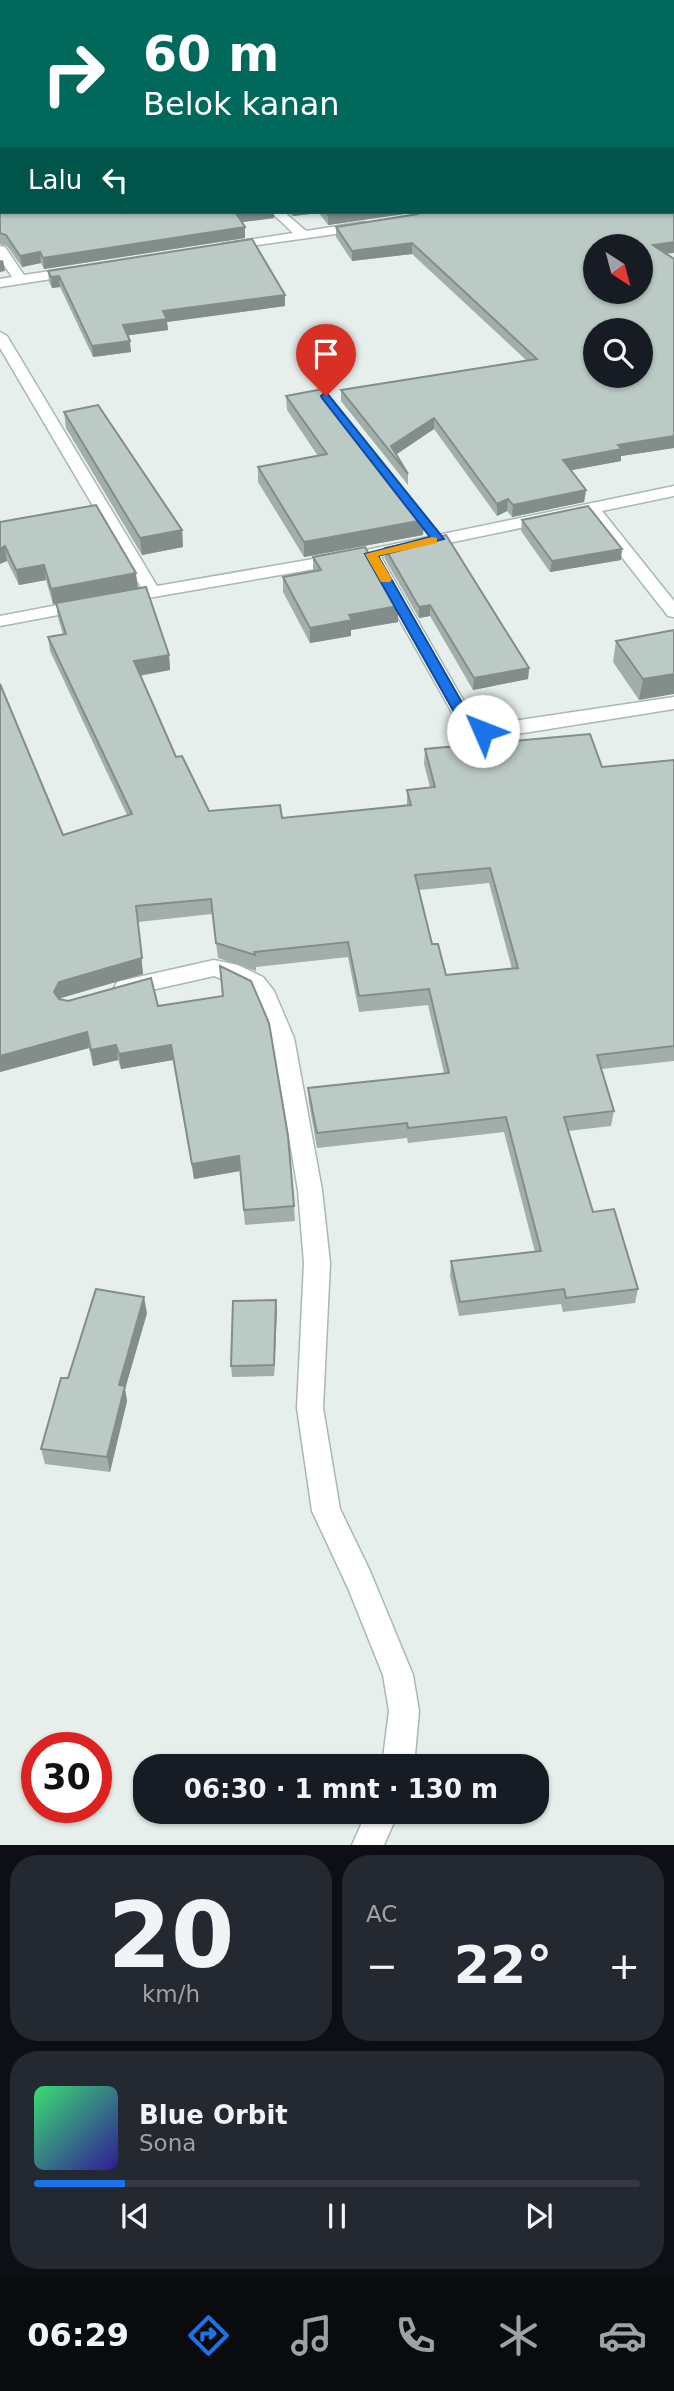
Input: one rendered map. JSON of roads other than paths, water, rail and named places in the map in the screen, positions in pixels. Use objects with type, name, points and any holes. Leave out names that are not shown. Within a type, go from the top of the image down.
[{"type":"street","points":[[279,214],[303,235]]},
{"type":"street","points":[[209,250],[379,223]]},
{"type":"street","points":[[0,250],[21,280]]},
{"type":"street","points":[[0,283],[88,269]]},
{"type":"street","points":[[0,336],[152,592]]},
{"type":"street","points":[[0,621],[371,554],[434,534],[592,508],[674,491]]},
{"type":"street","points":[[592,508],[674,612]]},
{"type":"street","points":[[371,554],[463,716],[477,728],[499,731],[674,703]]},
{"type":"street","points":[[102,996],[203,970],[230,971],[255,983],[262,991],[283,1038],[310,1190],[317,1263],[310,1408],[326,1511],[360,1581],[398,1675],[404,1711],[399,1754]]},
{"type":"street","points":[[368,1845],[377,1824]]}]
